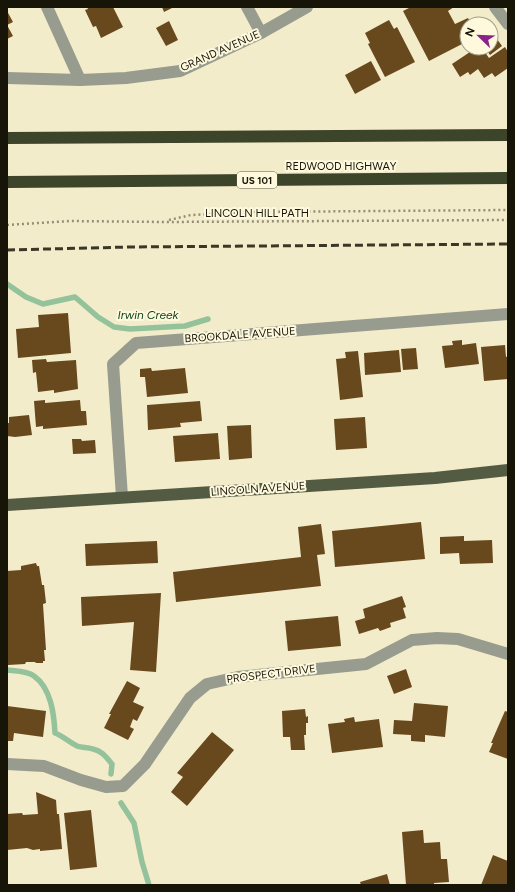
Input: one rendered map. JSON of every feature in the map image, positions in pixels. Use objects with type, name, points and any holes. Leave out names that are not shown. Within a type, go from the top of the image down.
[{"type":"highway","points":[[7,138],[508,135]]},
{"type":"highway","name":"REDWOOD HIGHWAY","points":[[7,182],[508,178]]},
{"type":"main road","name":"LINCOLN AVENUE","points":[[7,505],[435,478],[508,470]]},
{"type":"street","points":[[47,7],[80,80]]},
{"type":"street","points":[[247,7],[261,33]]},
{"type":"street","name":"GRAND AVENUE","points":[[7,78],[80,80],[126,78],[180,71],[261,33],[307,7]]},
{"type":"street","points":[[495,7],[508,24]]},
{"type":"street","name":"BROOKDALE AVENUE","points":[[122,498],[113,364],[136,343],[508,314]]},
{"type":"street","name":"PROSPECT DRIVE","points":[[7,764],[44,766],[81,780],[106,787],[123,786],[145,764],[190,698],[207,684],[238,676],[366,664],[412,640],[458,638],[508,654]]},
{"type":"path","points":[[164,222],[190,215],[253,212],[508,210]]},
{"type":"path","name":"LINCOLN HILL PATH","points":[[7,225],[70,221],[164,222],[508,220]]},
{"type":"building","points":[[87,7],[113,7],[123,27],[101,38],[96,26],[93,27],[85,10],[88,9]]},
{"type":"building","points":[[162,7],[174,7],[164,12]]},
{"type":"building","points":[[411,7],[454,7],[448,11],[455,24],[459,22],[459,46],[429,61],[403,11]]},
{"type":"building","points":[[7,11],[13,22],[7,25]]},
{"type":"building","points":[[389,20],[394,29],[397,27],[415,62],[385,77],[368,44],[370,43],[365,33]]},
{"type":"building","points":[[169,21],[178,40],[166,46],[156,28]]},
{"type":"building","points":[[7,25],[13,36],[7,39]]},
{"type":"building","points":[[505,47],[508,52],[508,68],[495,77],[492,73],[484,78],[478,69],[470,75],[468,72],[460,77],[452,64],[464,56],[488,56],[489,58],[492,56],[499,56],[499,51]]},
{"type":"building","points":[[371,61],[381,80],[355,94],[345,75]]},
{"type":"building","points":[[68,313],[71,353],[18,358],[16,329],[39,327],[38,315]]},
{"type":"building","points":[[462,340],[462,345],[476,343],[479,364],[445,368],[442,346],[453,345],[452,341]]},
{"type":"building","points":[[505,345],[506,357],[508,356],[508,379],[484,381],[481,347]]},
{"type":"building","points":[[416,348],[418,369],[403,370],[401,349]]},
{"type":"building","points":[[399,350],[401,372],[365,375],[364,353]]},
{"type":"building","points":[[358,351],[363,397],[340,400],[336,359],[346,358],[345,352]]},
{"type":"building","points":[[46,359],[47,362],[76,360],[78,389],[54,393],[54,390],[38,392],[36,372],[33,373],[32,360]]},
{"type":"building","points":[[151,368],[152,371],[185,368],[188,393],[147,397],[145,377],[140,377],[140,369]]},
{"type":"building","points":[[45,400],[45,403],[80,400],[81,411],[86,411],[87,425],[43,429],[43,426],[36,427],[34,401]]},
{"type":"building","points":[[200,401],[202,421],[180,423],[181,427],[148,430],[147,405]]},
{"type":"building","points":[[29,415],[32,435],[15,437],[7,436],[7,423],[9,423],[9,417]]},
{"type":"building","points":[[365,417],[367,448],[336,450],[334,419]]},
{"type":"building","points":[[251,425],[252,458],[229,460],[227,426]]},
{"type":"building","points":[[218,433],[220,459],[175,462],[173,436]]},
{"type":"building","points":[[72,439],[81,439],[82,441],[95,440],[96,453],[73,454]]},
{"type":"building","points":[[421,522],[425,559],[335,567],[332,531]]},
{"type":"building","points":[[321,524],[325,554],[317,555],[321,586],[176,602],[173,572],[301,557],[298,527]]},
{"type":"building","points":[[464,536],[464,541],[492,540],[493,563],[460,564],[459,553],[440,554],[440,537]]},
{"type":"building","points":[[157,541],[158,563],[86,566],[85,544]]},
{"type":"building","points":[[36,563],[37,566],[39,566],[42,585],[44,585],[46,603],[43,604],[46,650],[44,650],[45,661],[43,661],[43,663],[26,662],[25,664],[8,665],[7,571],[21,570],[21,566]]},
{"type":"building","points":[[161,593],[156,672],[130,670],[134,622],[82,626],[81,597]]},
{"type":"building","points":[[402,596],[406,607],[403,608],[406,618],[390,623],[391,627],[380,631],[378,628],[359,634],[355,621],[365,618],[363,609]]},
{"type":"building","points":[[338,616],[341,646],[288,651],[285,621]]},
{"type":"building","points":[[406,669],[412,687],[394,694],[387,676]]},
{"type":"building","points":[[127,681],[140,688],[133,702],[144,707],[137,721],[133,719],[130,727],[134,729],[128,740],[104,728],[111,714],[109,714]]},
{"type":"building","points":[[414,703],[448,706],[445,737],[425,735],[425,742],[411,741],[411,735],[393,734],[394,720],[412,721]]},
{"type":"building","points":[[7,706],[46,711],[43,737],[14,733],[13,741],[7,741]]},
{"type":"building","points":[[305,709],[306,717],[308,716],[308,723],[306,723],[306,735],[304,735],[305,750],[291,750],[290,737],[283,737],[282,711]]},
{"type":"building","points":[[505,711],[508,712],[508,759],[489,752],[493,743],[491,743]]},
{"type":"building","points":[[354,717],[355,722],[379,719],[383,747],[332,753],[328,724],[345,722],[344,719]]},
{"type":"building","points":[[212,732],[234,750],[187,806],[171,792],[183,777],[177,773]]},
{"type":"building","points":[[36,792],[56,800],[57,814],[59,814],[62,849],[40,851],[40,849],[33,850],[27,848],[7,850],[7,814],[38,814]]},
{"type":"building","points":[[91,810],[97,867],[70,870],[64,813]]},
{"type":"building","points":[[423,830],[424,843],[440,842],[441,859],[447,859],[449,882],[434,883],[434,885],[406,885],[402,832]]},
{"type":"building","points":[[493,855],[508,861],[508,885],[481,885]]},
{"type":"building","points":[[387,874],[390,885],[361,885],[360,882]]},
{"type":"waterway","name":"Irwin Creek","points":[[7,284],[26,297],[43,304],[75,297],[98,317],[114,327],[130,329],[185,326],[208,319]]},
{"type":"waterway","points":[[7,670],[28,673],[40,681],[48,694],[54,718],[55,733],[77,746],[91,748],[101,753],[112,764],[111,774]]},
{"type":"waterway","points":[[121,803],[134,823],[142,862],[149,885]]},
{"type":"railway","points":[[7,250],[130,247],[508,244]]}]
